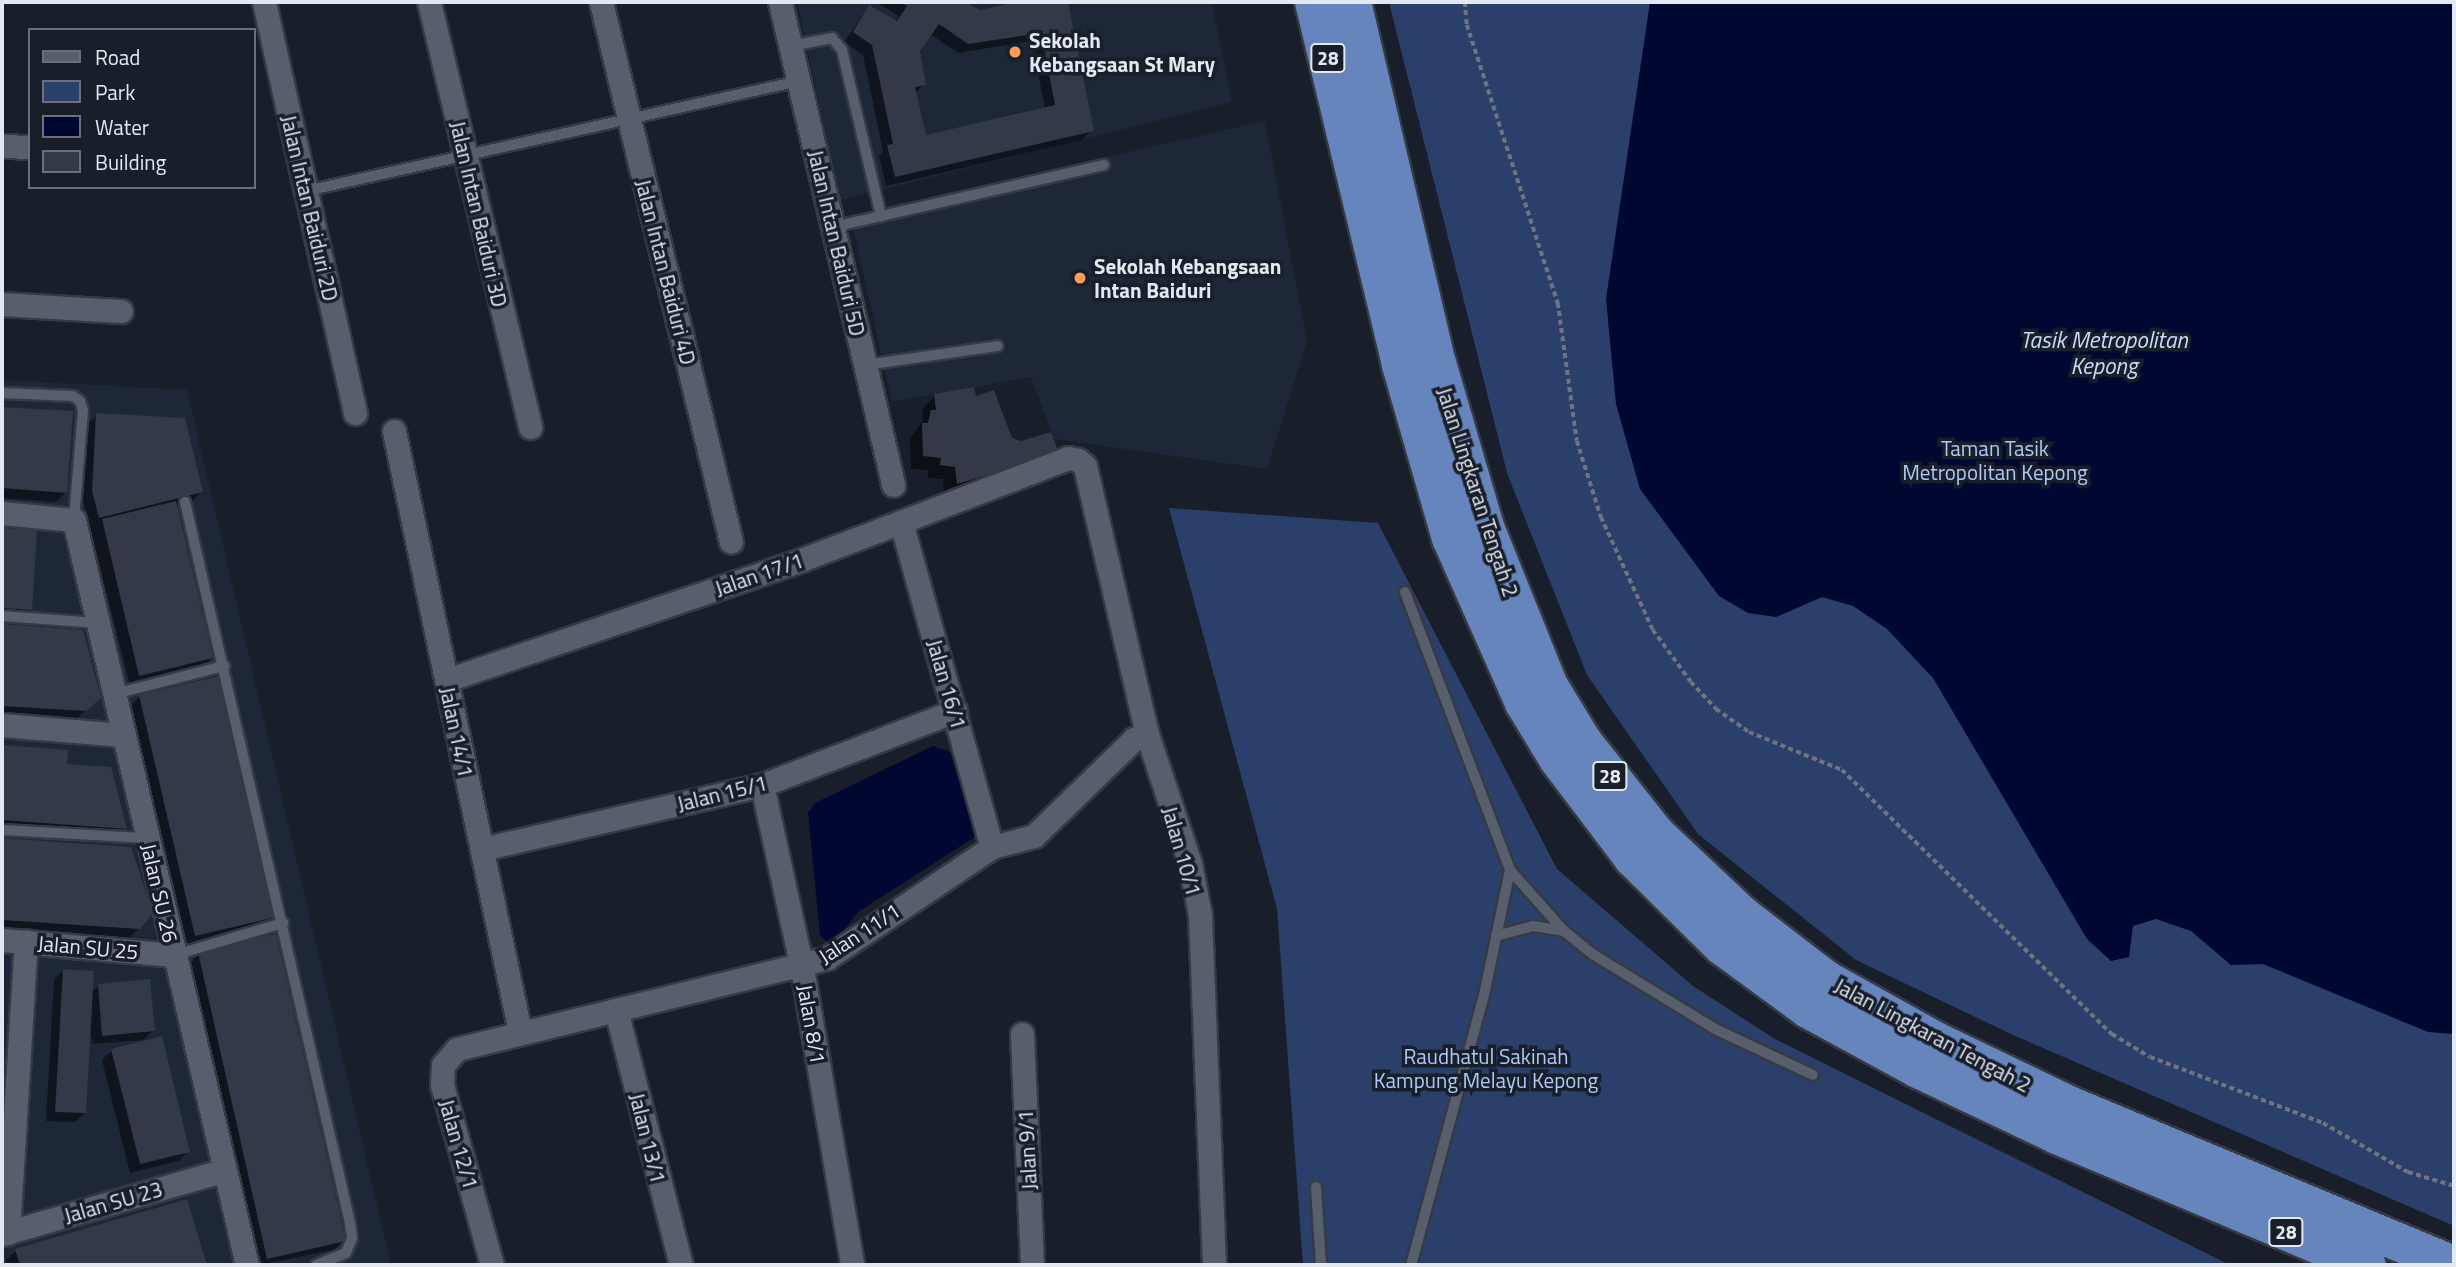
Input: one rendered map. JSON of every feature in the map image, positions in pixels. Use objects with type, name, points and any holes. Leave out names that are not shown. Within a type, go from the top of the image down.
[{"type":"highway","name":"Jalan Lingkaran Tengah 2","points":[[1314,2],[1401,365],[1451,538],[1524,703],[1558,758],[1633,858],[1722,946],[1808,1009],[1918,1069],[2057,1135],[2367,1265]]},
{"type":"highway","name":"Jalan Lingkaran Tengah 2","points":[[1352,2],[1437,363],[1485,527],[1549,686],[1583,742],[1655,833],[1742,915],[1825,979],[1926,1036],[2069,1105],[2454,1265]]},
{"type":"street","name":"Jalan Intan Baiduri 2D","points":[[264,2],[355,414]]},
{"type":"street","name":"Jalan Intan Baiduri 3D","points":[[429,2],[530,427]]},
{"type":"street","name":"Jalan Intan Baiduri 4D","points":[[601,2],[731,542]]},
{"type":"street","name":"Jalan Intan Baiduri 5D","points":[[780,2],[893,485]]},
{"type":"street","points":[[2,146],[28,147]]},
{"type":"street","points":[[2,304],[121,311]]},
{"type":"street","name":"Jalan 14/1","points":[[394,431],[520,1032]]},
{"type":"street","name":"Jalan 17/1","points":[[447,680],[901,522],[1068,458]]},
{"type":"street","name":"Jalan 10/1","points":[[1068,458],[1085,466],[1147,734],[1190,863],[1199,915],[1214,1265]]},
{"type":"street","points":[[2,513],[74,520]]},
{"type":"street","name":"Jalan SU 26","points":[[74,520],[247,1265]]},
{"type":"street","name":"Jalan 16/1","points":[[901,522],[992,847]]},
{"type":"street","name":"Jalan 15/1","points":[[482,849],[762,785],[955,711]]},
{"type":"street","points":[[2,725],[124,735]]},
{"type":"street","name":"Jalan 11/1","points":[[520,1032],[802,968],[827,958],[992,847],[1034,835],[1134,739],[1147,734]]},
{"type":"street","name":"Jalan 8/1","points":[[762,785],[802,968],[852,1265]]},
{"type":"street","name":"Jalan SU 25","points":[[2,940],[174,955]]},
{"type":"street","points":[[5,1234],[26,942]]},
{"type":"street","name":"Jalan 13/1","points":[[616,1010],[681,1265]]},
{"type":"street","name":"Jalan 12/1","points":[[492,1265],[447,1108],[443,1065],[457,1049],[520,1032]]},
{"type":"street","name":"Jalan 9/1","points":[[1022,1034],[1032,1265]]},
{"type":"street","name":"Jalan SU 23","points":[[5,1234],[225,1170]]},
{"type":"lane","points":[[791,46],[832,38],[842,50],[881,216]]},
{"type":"lane","points":[[306,191],[799,81]]},
{"type":"lane","points":[[833,227],[1104,165]]},
{"type":"lane","points":[[865,365],[998,346]]},
{"type":"lane","points":[[2,393],[73,396],[80,401],[83,410],[74,520]]},
{"type":"lane","points":[[185,502],[283,923],[352,1238],[346,1253],[316,1265]]},
{"type":"lane","points":[[1405,592],[1510,870],[1564,931],[1715,1029],[1813,1075]]},
{"type":"lane","points":[[2,616],[98,623]]},
{"type":"lane","points":[[114,694],[224,666]]},
{"type":"lane","points":[[2,830],[147,838]]},
{"type":"lane","points":[[1411,1265],[1496,936],[1510,870]]},
{"type":"lane","points":[[174,955],[283,923]]},
{"type":"lane","points":[[1496,936],[1533,926],[1564,931]]},
{"type":"lane","points":[[1316,1188],[1321,1265]]},
{"type":"path","points":[[1465,2],[1467,25],[1558,303],[1577,441],[1601,517],[1653,630],[1691,682],[1716,709],[1749,733],[1842,770],[2112,1034],[2150,1057],[2323,1123],[2408,1172],[2454,1186]]},
{"type":"shaded area","name":"Sekolah Kebangsaan St Mary","points":[[797,2],[1212,2],[1232,102],[840,200]]},
{"type":"shaded area","name":"Sekolah Kebangsaan Intan Baiduri","points":[[1265,121],[1307,341],[1267,469],[1054,439],[1031,377],[892,402],[850,215]]},
{"type":"shaded area","points":[[2,380],[187,390],[391,1265],[2,1265]]},
{"type":"green space","name":"Tasik Metropolitan Kepong","points":[[1389,2],[2454,2],[2454,1226],[2013,1035],[1856,960],[1698,834],[1587,675],[1507,473]]},
{"type":"green space","name":"Raudhatul Sakinah Kampung Melayu Kepong","points":[[1169,508],[1378,523],[1557,869],[1693,986],[1775,1039],[2230,1265],[1303,1265],[1277,909]]},
{"type":"water","name":"Tasik Metropolitan Kepong","points":[[1650,2],[2454,2],[2454,1034],[2428,1032],[2263,964],[2231,965],[2191,931],[2156,919],[2133,926],[2129,957],[2111,961],[2087,939],[1933,678],[1887,629],[1853,606],[1822,597],[1776,617],[1748,613],[1719,596],[1640,489],[1616,404],[1606,299]]},
{"type":"water","points":[[933,746],[950,752],[978,835],[858,912],[831,946],[820,935],[808,813],[815,803]]},
{"type":"building","points":[[900,2],[965,2],[980,10],[1017,2],[1068,2],[1094,131],[895,177],[887,145],[893,144],[872,45],[853,32],[869,5],[897,21],[907,6]],"holes":[[[939,24],[968,44],[1041,33],[1055,105],[926,135],[915,87],[926,85],[920,51]]]},
{"type":"building","points":[[974,387],[976,396],[994,390],[1012,438],[1021,441],[1051,432],[1059,453],[957,484],[955,467],[940,465],[941,458],[923,456],[922,423],[928,423],[931,410],[936,410],[934,394]]},
{"type":"building","points":[[2,407],[73,411],[67,493],[2,488]]},
{"type":"building","points":[[96,413],[185,418],[203,492],[99,518],[92,491]]},
{"type":"building","points":[[176,501],[213,658],[139,676],[102,519]]},
{"type":"building","points":[[2,528],[37,530],[32,610],[2,608]]},
{"type":"building","points":[[2,624],[83,630],[101,698],[86,711],[2,706]]},
{"type":"building","points":[[220,676],[276,917],[195,936],[139,695]]},
{"type":"building","points":[[2,745],[68,750],[67,764],[111,767],[127,829],[2,820]]},
{"type":"building","points":[[2,838],[131,847],[153,913],[140,929],[2,920]]},
{"type":"building","points":[[276,934],[346,1241],[267,1259],[198,952]]},
{"type":"building","points":[[63,969],[94,971],[86,1113],[55,1112]]},
{"type":"building","points":[[150,979],[155,1031],[102,1036],[98,984]]},
{"type":"building","points":[[162,1036],[190,1152],[140,1164],[111,1049]]},
{"type":"building","points":[[187,1199],[207,1265],[20,1265],[15,1249]]},
{"type":"place","name":"Sekolah Kebangsaan St Mary","points":[[1015,52]]},
{"type":"place","name":"Sekolah Kebangsaan Intan Baiduri","points":[[1080,278]]},
{"type":"park label","name":"Taman Tasik Metropolitan Kepong","points":[[1995,460]]}]
